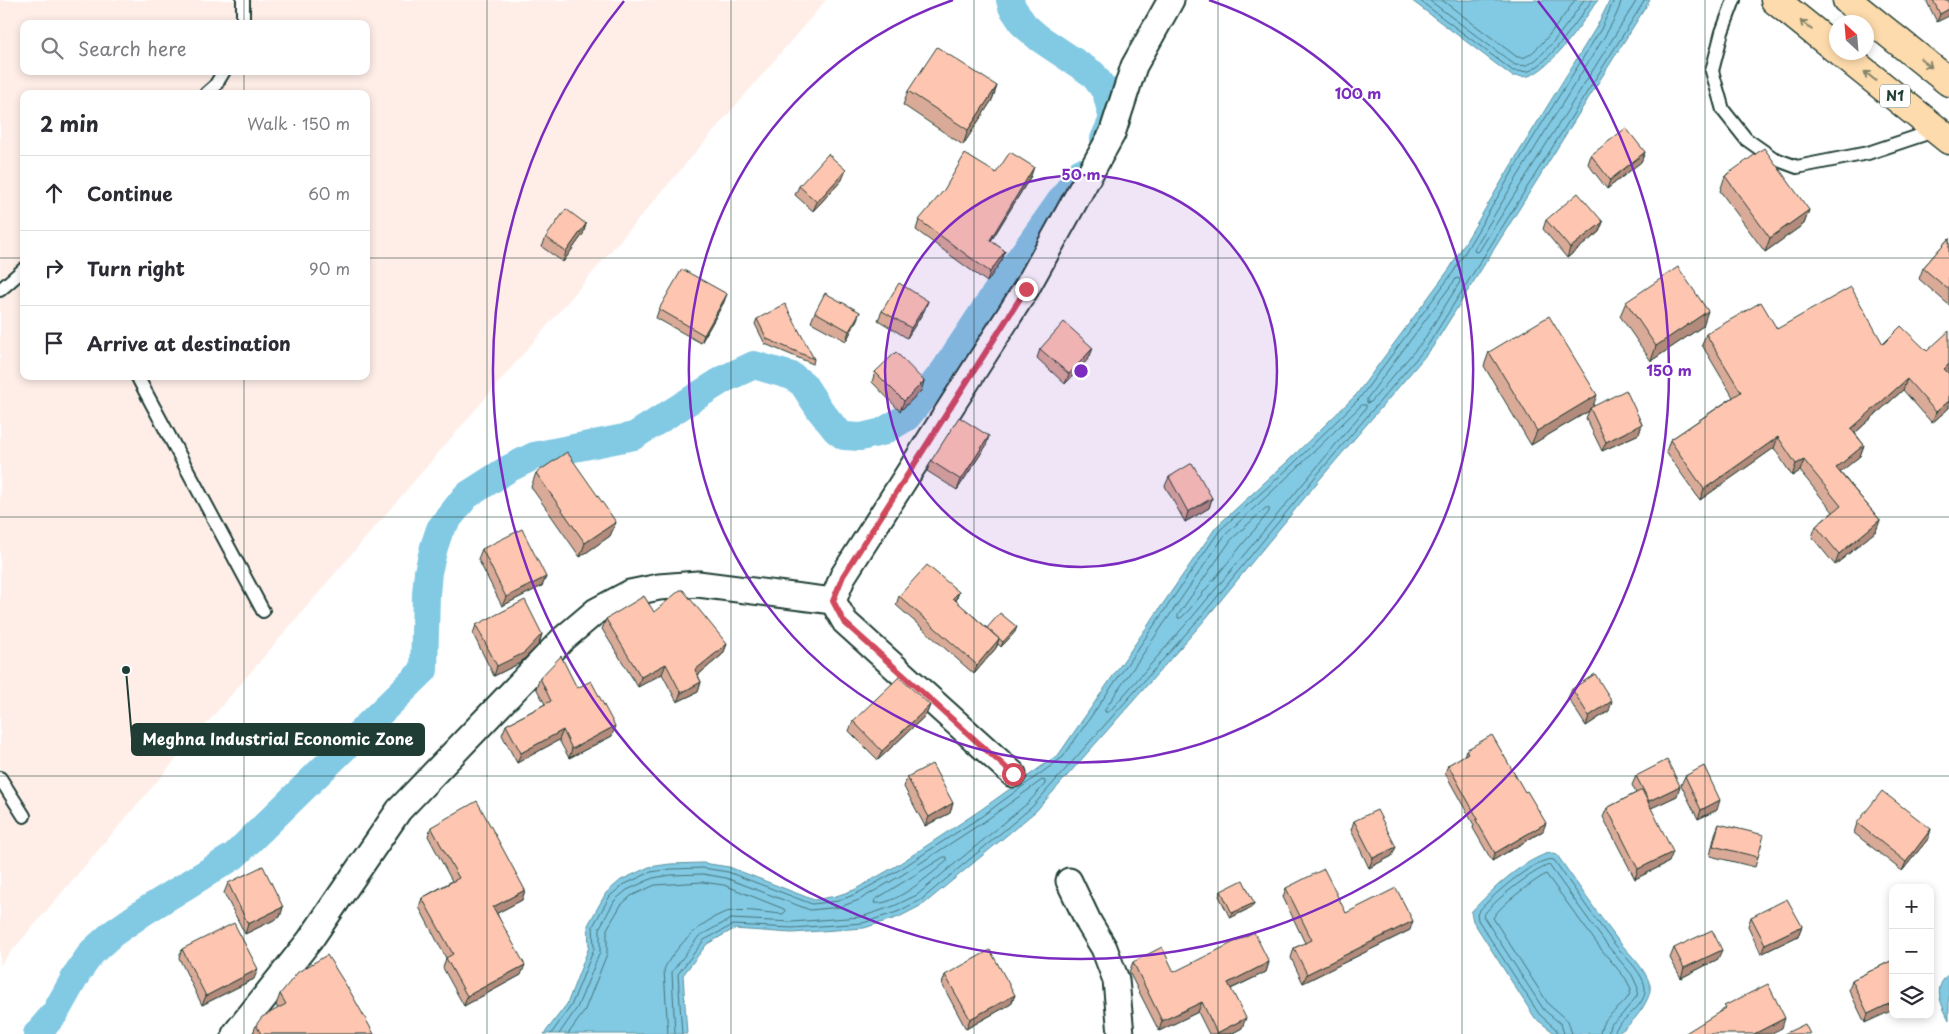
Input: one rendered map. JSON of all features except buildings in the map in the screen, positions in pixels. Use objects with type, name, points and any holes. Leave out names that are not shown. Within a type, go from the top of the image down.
[{"type":"highway","points":[[1775,0],[1829,43]]},
{"type":"highway","points":[[1847,0],[1949,82]]},
{"type":"highway","name":"N1","points":[[1850,60],[1943,135]]},
{"type":"street","points":[[1013,774],[844,622],[833,601],[843,576],[1031,280],[1112,134],[1134,66],[1171,0]]},
{"type":"street","points":[[235,1034],[310,940],[399,810],[563,638],[596,610],[630,593],[659,587],[698,584],[833,601]]},
{"type":"street","points":[[1068,881],[1104,948],[1116,980],[1121,1034]]},
{"type":"lane","points":[[243,0],[243,20]]},
{"type":"lane","points":[[1734,0],[1722,32],[1712,71],[1723,110],[1746,139],[1773,158],[1797,167],[1868,153],[1943,135]]},
{"type":"lane","points":[[210,90],[222,75]]},
{"type":"lane","points":[[0,290],[20,272]]},
{"type":"lane","points":[[139,380],[263,611]]},
{"type":"lane","points":[[0,778],[24,816]]},
{"type":"shaded area","points":[[0,0],[826,0],[0,965]]},
{"type":"water","points":[[1411,0],[1598,0],[1558,53],[1540,70],[1524,77],[1512,76]]},
{"type":"water","points":[[1610,0],[1650,0],[1432,348],[1320,479],[1203,622],[1036,811],[924,904],[899,917],[864,928],[792,933],[734,929],[707,944],[683,975],[687,1034],[544,1034],[567,1004],[589,947],[588,925],[606,893],[621,880],[649,867],[703,863],[729,867],[814,900],[836,896],[854,890],[896,866],[979,811],[1059,754],[1216,527],[1356,395],[1450,268],[1597,26]]},
{"type":"water","points":[[1548,853],[1557,855],[1617,939],[1648,978],[1650,991],[1648,998],[1634,1019],[1617,1033],[1556,1034],[1535,1018],[1473,921],[1471,912],[1497,886],[1516,870]]},
{"type":"water","points":[[1949,974],[1949,1020],[1941,1002],[1939,990],[1944,979]]},
{"type":"waterway","points":[[1010,0],[1012,7],[1024,25],[1039,38],[1093,74],[1106,92],[1113,119],[1104,139]]},
{"type":"waterway","points":[[37,1034],[55,1013],[78,972],[92,952],[112,934],[145,911],[234,856],[424,670],[426,594],[428,572],[434,547],[440,529],[466,496],[508,469],[534,456],[634,436],[724,379],[754,365],[792,376],[803,384],[820,410],[836,430],[844,436],[861,437],[882,432],[907,417],[944,371],[1003,282],[1081,172]]},
{"type":"place","name":"Meghna Industrial Economic Zone","points":[[126,670]]},
{"type":"route","points":[[1013,774],[844,622],[833,601],[843,576],[1026,289]]}]
